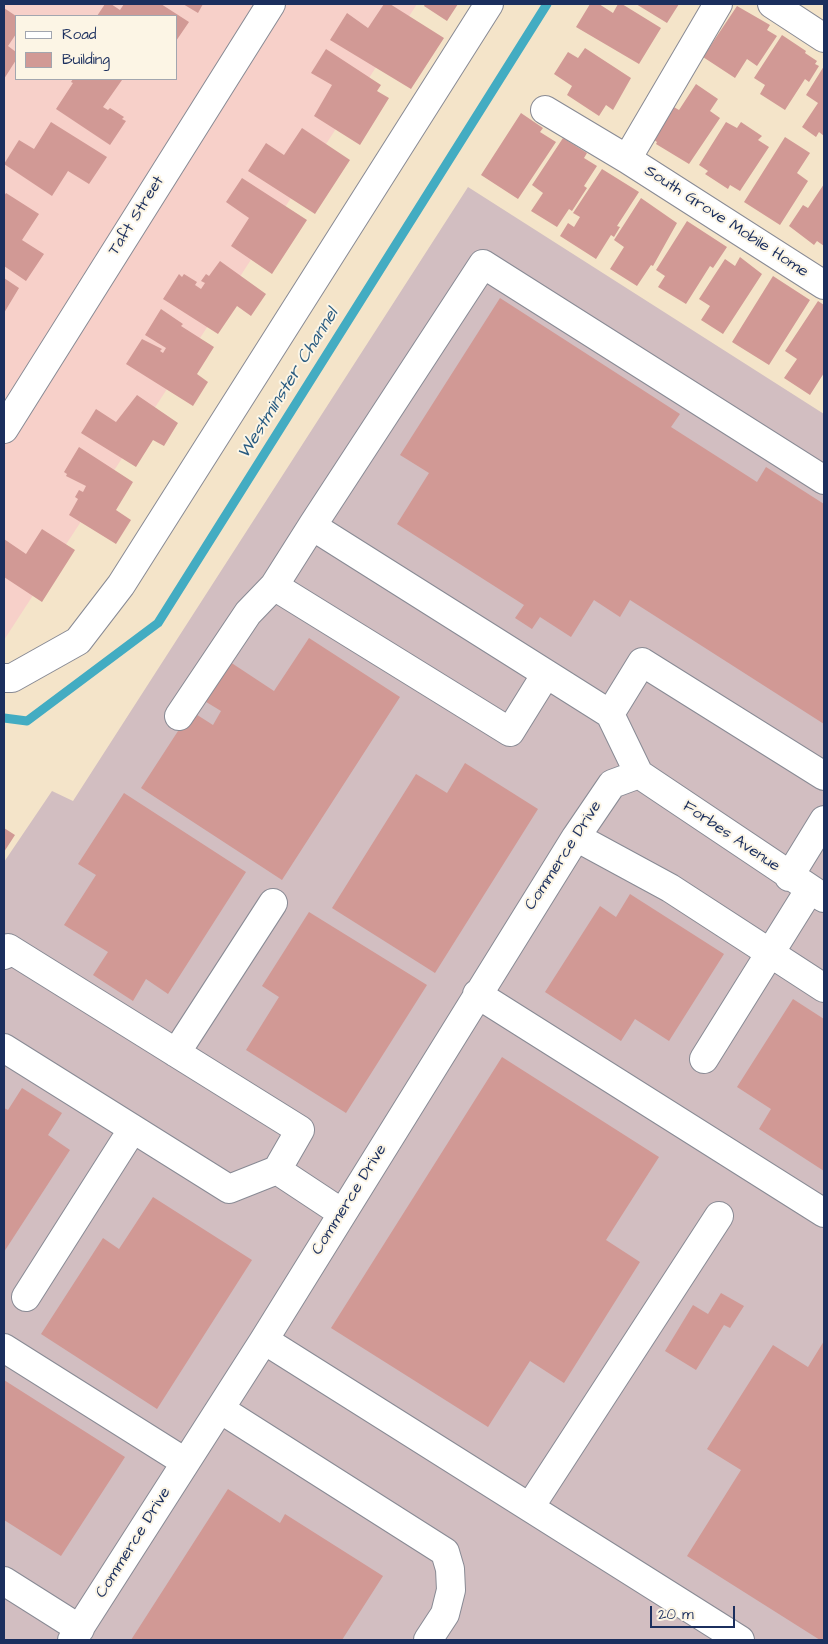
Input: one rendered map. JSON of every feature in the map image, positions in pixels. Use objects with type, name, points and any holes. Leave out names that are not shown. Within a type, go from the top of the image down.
[{"type":"street","name":"Taft Street","points":[[4,429],[271,4]]},
{"type":"street","points":[[4,678],[12,678],[78,642],[121,585],[489,4]]},
{"type":"street","name":"South Grove Mobile Home","points":[[627,159],[718,4]]},
{"type":"street","points":[[772,4],[824,38]]},
{"type":"street","name":"South Grove Mobile Home","points":[[545,110],[627,159],[824,285]]},
{"type":"street","points":[[179,716],[248,614],[274,586],[483,264],[824,480]]},
{"type":"street","points":[[312,526],[610,714],[639,774]]},
{"type":"street","points":[[274,586],[510,732],[546,674]]},
{"type":"street","points":[[610,714],[642,662],[824,776]]},
{"type":"street","name":"Commerce Drive","points":[[76,1634],[264,1340],[576,837],[612,784],[639,774]]},
{"type":"street","name":"Forbes Avenue","points":[[639,774],[808,888]]},
{"type":"street","points":[[704,1059],[808,888],[824,820]]},
{"type":"street","points":[[576,837],[670,888],[824,988]]},
{"type":"street","points":[[176,1052],[273,903]]},
{"type":"street","points":[[4,955],[8,948],[300,1130],[277,1170],[229,1190],[4,1048]]},
{"type":"street","points":[[477,994],[824,1213]]},
{"type":"street","points":[[26,1297],[132,1130]]},
{"type":"street","points":[[277,1170],[342,1213]]},
{"type":"street","points":[[530,1507],[718,1216]]},
{"type":"street","points":[[264,1340],[740,1640]]},
{"type":"street","points":[[4,1348],[185,1462]]},
{"type":"street","points":[[220,1409],[445,1552],[450,1569],[451,1590],[445,1614],[428,1640]]},
{"type":"street","points":[[4,1581],[76,1634]]},
{"type":"shaded area","points":[[4,4],[417,4],[4,640]]},
{"type":"shaded area","points":[[468,187],[824,414],[824,1640],[4,1640],[4,862],[52,791],[73,801]]},
{"type":"building","points":[[105,4],[111,4],[120,10],[124,4],[161,4],[189,22],[178,38],[178,15],[98,15]]},
{"type":"building","points":[[183,4],[203,4],[198,13]]},
{"type":"building","points":[[384,4],[390,4],[444,38],[411,89],[330,40],[347,13],[368,28]]},
{"type":"building","points":[[425,4],[458,4],[447,21],[424,6]]},
{"type":"building","points":[[590,4],[599,4],[613,13],[618,4],[622,4],[661,28],[639,64],[576,27]]},
{"type":"building","points":[[636,4],[679,4],[667,23]]},
{"type":"building","points":[[737,6],[770,25],[767,30],[777,36],[757,66],[747,59],[735,78],[703,57]]},
{"type":"building","points":[[4,8],[15,15],[15,36],[8,46],[15,51],[15,62],[4,79]]},
{"type":"building","points":[[782,35],[806,51],[805,53],[817,61],[815,64],[819,66],[809,82],[805,79],[785,110],[760,94],[765,85],[754,78]]},
{"type":"building","points":[[585,48],[631,78],[613,110],[606,105],[599,116],[567,95],[572,86],[554,74],[568,52],[578,58]]},
{"type":"building","points":[[326,49],[381,85],[377,91],[389,98],[360,145],[314,116],[332,85],[311,73]]},
{"type":"building","points":[[824,66],[824,136],[819,132],[816,137],[802,127],[818,103],[806,95]]},
{"type":"building","points":[[72,80],[122,80],[103,107],[108,110],[110,108],[124,117],[122,119],[126,121],[110,145],[56,109],[73,83],[71,82]]},
{"type":"building","points":[[696,84],[718,99],[710,111],[720,118],[689,164],[656,144],[657,142],[650,137],[672,106],[679,110]]},
{"type":"building","points":[[521,113],[543,128],[540,132],[556,142],[518,199],[481,175]]},
{"type":"building","points":[[51,122],[107,157],[89,184],[68,171],[52,196],[4,164],[19,140],[34,149]]},
{"type":"building","points":[[726,122],[737,128],[741,122],[762,136],[758,140],[769,147],[740,191],[730,185],[728,189],[705,174],[708,171],[699,165]]},
{"type":"building","points":[[302,128],[350,160],[315,214],[248,171],[266,143],[284,155]]},
{"type":"building","points":[[785,137],[810,153],[797,173],[808,181],[780,225],[744,202]]},
{"type":"building","points":[[563,138],[587,153],[584,158],[597,166],[584,186],[587,188],[572,211],[569,209],[557,227],[531,211],[543,193],[532,185]]},
{"type":"building","points":[[602,169],[639,192],[617,226],[620,227],[614,237],[611,235],[596,259],[560,236],[568,223],[574,227],[580,217],[573,213]]},
{"type":"building","points":[[242,178],[307,220],[272,274],[231,246],[249,218],[226,202]]},
{"type":"building","points":[[824,184],[824,246],[817,241],[814,245],[789,226],[803,205],[808,208]]},
{"type":"building","points":[[6,193],[39,214],[22,240],[44,254],[26,281],[4,266],[4,196]]},
{"type":"building","points":[[641,198],[677,223],[653,266],[651,265],[637,286],[610,269],[624,247],[614,240]]},
{"type":"building","points":[[687,221],[727,247],[713,268],[710,266],[686,304],[658,287],[665,276],[656,270]]},
{"type":"building","points":[[740,257],[762,274],[723,334],[701,320],[710,306],[699,299],[725,259],[735,266]]},
{"type":"building","points":[[220,261],[266,294],[251,316],[237,306],[218,334],[163,299],[179,274],[182,277],[184,274],[197,282],[195,285],[201,289],[205,283],[201,281],[206,274],[209,276]]},
{"type":"building","points":[[773,276],[810,300],[769,365],[732,342]]},
{"type":"building","points":[[4,278],[19,288],[4,313]]},
{"type":"building","points":[[500,298],[680,414],[671,427],[757,482],[766,467],[824,504],[824,724],[630,600],[620,617],[594,600],[571,637],[540,617],[532,629],[515,618],[524,605],[397,524],[429,473],[400,455]]},
{"type":"building","points":[[818,301],[824,305],[824,373],[810,395],[784,378],[797,359],[785,351]]},
{"type":"building","points":[[161,309],[183,324],[181,326],[214,347],[197,374],[208,382],[193,406],[126,364],[142,339],[162,349],[160,351],[163,353],[166,348],[145,335]]},
{"type":"building","points":[[137,395],[178,423],[164,446],[153,440],[136,467],[81,433],[96,409],[116,422]]},
{"type":"building","points":[[79,447],[133,482],[116,510],[131,520],[116,544],[69,515],[78,499],[75,497],[79,490],[83,492],[86,486],[66,476],[67,474],[64,472]]},
{"type":"building","points":[[42,529],[75,550],[42,602],[4,577],[4,539],[26,554]]},
{"type":"building","points":[[309,638],[400,697],[282,880],[141,788],[191,711],[213,725],[221,711],[198,697],[224,658],[274,691]]},
{"type":"building","points":[[465,763],[538,809],[435,973],[332,908],[416,774],[447,793]]},
{"type":"building","points":[[124,793],[246,872],[168,994],[146,979],[133,1001],[93,975],[108,952],[64,925],[96,875],[78,864]]},
{"type":"building","points":[[4,828],[15,835],[4,852]]},
{"type":"building","points":[[630,894],[724,954],[669,1041],[635,1019],[621,1041],[545,992],[600,906],[616,917]]},
{"type":"building","points":[[309,912],[427,985],[346,1113],[246,1050],[279,997],[262,986]]},
{"type":"building","points":[[793,999],[824,1019],[824,1171],[759,1129],[771,1109],[737,1087]]},
{"type":"building","points":[[502,1057],[659,1157],[606,1240],[640,1262],[564,1383],[530,1361],[488,1427],[331,1328]]},
{"type":"building","points":[[22,1088],[62,1113],[48,1135],[70,1150],[4,1252],[4,1108],[8,1110]]},
{"type":"building","points":[[153,1197],[252,1260],[157,1409],[41,1334],[103,1238],[119,1249]]},
{"type":"building","points":[[721,1293],[744,1306],[730,1328],[724,1325],[696,1370],[665,1351],[693,1305],[708,1314]]},
{"type":"building","points":[[824,1341],[824,1640],[820,1640],[687,1556],[741,1470],[707,1449],[773,1345],[808,1367]]},
{"type":"building","points":[[4,1380],[125,1457],[61,1556],[4,1520]]},
{"type":"building","points":[[228,1489],[280,1523],[285,1514],[383,1576],[342,1640],[131,1640]]},
{"type":"waterway","name":"Westminster Channel","points":[[4,718],[27,721],[158,623],[547,4]]}]
